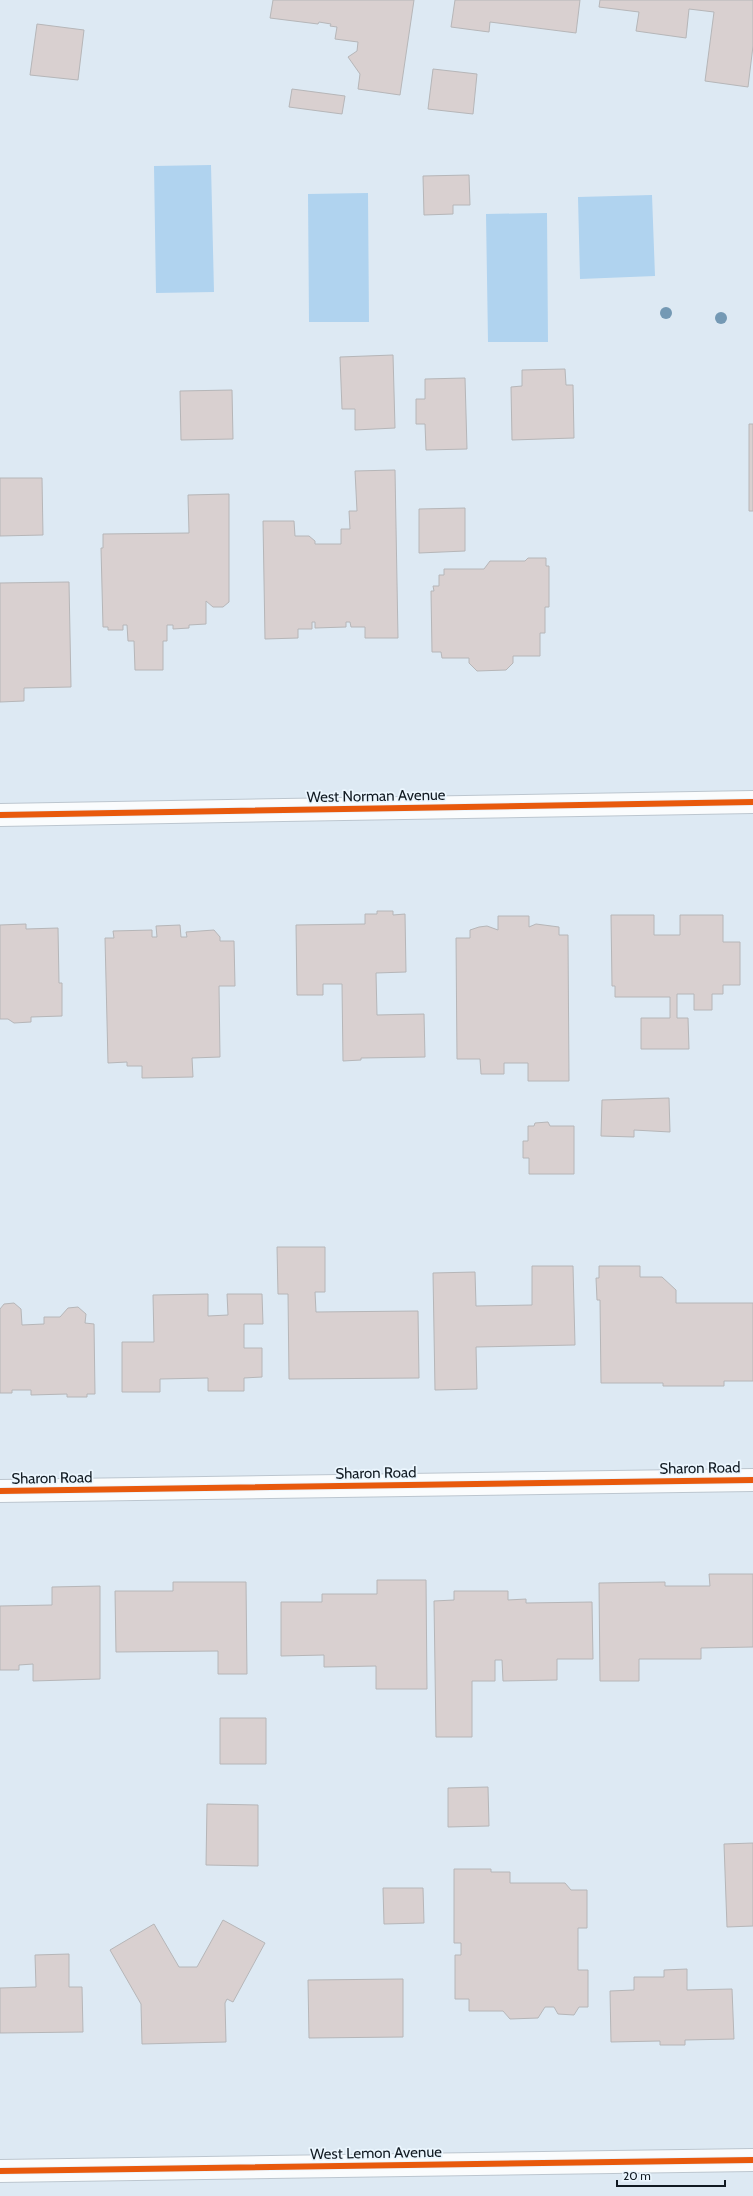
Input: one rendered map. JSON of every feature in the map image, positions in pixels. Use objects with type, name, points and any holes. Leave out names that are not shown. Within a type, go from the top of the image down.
[{"type":"street","name":"West Norman Avenue","points":[[0,815],[753,802]]},
{"type":"street","name":"Sharon Road","points":[[0,1491],[753,1480]]},
{"type":"street","name":"West Lemon Avenue","points":[[0,2171],[753,2160]]},
{"type":"shaded area","points":[[211,165],[214,292],[156,293],[154,166]]},
{"type":"shaded area","points":[[368,193],[369,322],[309,322],[308,194]]},
{"type":"shaded area","points":[[652,195],[655,276],[580,279],[578,197]]},
{"type":"shaded area","points":[[547,213],[548,342],[488,342],[486,214]]},
{"type":"building","points":[[273,0],[414,0],[400,95],[358,89],[360,74],[348,57],[357,51],[358,42],[335,39],[337,27],[330,26],[331,24],[319,22],[318,24],[270,18]]},
{"type":"building","points":[[455,0],[580,0],[576,33],[490,22],[489,32],[451,27]]},
{"type":"building","points":[[600,0],[753,0],[753,46],[748,87],[705,81],[714,12],[689,9],[686,38],[636,31],[639,12],[599,7]]},
{"type":"building","points":[[37,24],[84,30],[78,80],[30,75]]},
{"type":"building","points":[[433,69],[477,74],[473,114],[428,109]]},
{"type":"building","points":[[292,89],[345,96],[342,114],[289,107]]},
{"type":"building","points":[[469,175],[470,205],[453,205],[453,214],[424,215],[423,176]]},
{"type":"building","points":[[393,355],[395,428],[355,430],[355,409],[342,409],[340,357]]},
{"type":"building","points":[[565,369],[566,385],[573,385],[574,438],[512,440],[511,387],[522,386],[522,370]]},
{"type":"building","points":[[465,378],[467,449],[426,450],[425,424],[416,424],[416,399],[425,399],[425,379]]},
{"type":"building","points":[[232,390],[233,439],[181,440],[180,391]]},
{"type":"building","points":[[749,424],[753,424],[753,511],[749,511]]},
{"type":"building","points":[[395,470],[398,638],[365,638],[365,627],[351,627],[350,622],[346,622],[346,627],[315,628],[315,622],[312,622],[312,629],[298,629],[298,638],[265,639],[263,521],[294,521],[295,536],[309,536],[315,541],[315,544],[341,544],[341,529],[350,529],[349,511],[357,511],[355,471]]},
{"type":"building","points":[[0,478],[42,478],[43,535],[0,536]]},
{"type":"building","points":[[229,494],[229,602],[223,607],[213,607],[206,601],[206,624],[189,625],[189,628],[173,629],[173,625],[167,625],[167,641],[163,641],[163,670],[135,670],[134,641],[128,641],[127,625],[123,625],[123,630],[108,630],[108,627],[103,627],[101,548],[103,548],[103,534],[189,533],[188,495]]},
{"type":"building","points":[[465,508],[465,551],[419,553],[419,509]]},
{"type":"building","points":[[528,558],[546,558],[546,566],[549,566],[549,607],[545,607],[545,633],[540,633],[540,656],[513,656],[513,663],[506,670],[477,671],[469,663],[469,658],[442,658],[441,652],[432,652],[431,591],[434,591],[433,586],[439,586],[439,575],[444,575],[444,569],[484,569],[490,561],[525,561]]},
{"type":"building","points":[[69,582],[71,687],[24,688],[24,701],[0,702],[0,583]]},
{"type":"building","points":[[377,911],[393,911],[393,915],[405,914],[406,972],[376,973],[377,1015],[424,1014],[425,1057],[361,1058],[361,1060],[343,1061],[342,984],[323,984],[323,995],[297,995],[296,925],[365,924],[365,914],[377,914]]},
{"type":"building","points":[[611,915],[654,915],[654,935],[680,935],[680,915],[723,915],[723,942],[740,942],[740,985],[723,985],[723,994],[712,994],[712,1010],[694,1010],[694,994],[677,994],[677,1018],[688,1018],[689,1049],[641,1049],[641,1018],[670,1018],[670,997],[615,997],[615,986],[612,986]]},
{"type":"building","points":[[498,916],[529,916],[529,927],[536,924],[559,927],[559,935],[568,935],[569,1081],[528,1081],[528,1063],[504,1063],[504,1074],[481,1074],[480,1059],[457,1059],[456,938],[470,938],[470,930],[479,927],[487,926],[498,930]]},
{"type":"building","points":[[26,924],[26,929],[58,928],[59,983],[62,983],[62,1016],[31,1017],[31,1022],[14,1023],[8,1019],[0,1019],[0,925]]},
{"type":"building","points":[[180,925],[181,937],[187,937],[186,932],[214,930],[220,937],[220,941],[234,941],[235,986],[219,986],[220,1057],[192,1058],[193,1077],[142,1078],[142,1066],[127,1066],[127,1062],[108,1063],[105,938],[114,938],[113,931],[152,930],[152,937],[157,937],[156,926]]},
{"type":"building","points":[[669,1098],[670,1132],[634,1130],[634,1137],[601,1136],[602,1100]]},
{"type":"building","points":[[548,1122],[550,1126],[574,1126],[574,1174],[529,1174],[529,1158],[523,1158],[523,1141],[528,1141],[528,1126],[534,1126],[535,1123]]},
{"type":"building","points":[[277,1247],[325,1247],[325,1292],[315,1292],[316,1312],[418,1311],[419,1378],[289,1379],[288,1294],[278,1294]]},
{"type":"building","points":[[532,1266],[573,1266],[575,1345],[476,1347],[477,1389],[435,1390],[433,1273],[475,1272],[476,1306],[532,1305]]},
{"type":"building","points":[[599,1266],[640,1266],[640,1277],[662,1277],[676,1290],[676,1303],[753,1303],[753,1381],[724,1381],[724,1386],[663,1386],[663,1383],[601,1383],[600,1300],[597,1300],[596,1278],[599,1278]]},
{"type":"building","points":[[208,1294],[208,1316],[228,1315],[227,1294],[262,1294],[263,1324],[244,1324],[244,1348],[262,1348],[262,1377],[244,1378],[244,1391],[208,1391],[208,1378],[160,1379],[160,1392],[122,1392],[122,1342],[154,1342],[153,1295]]},
{"type":"building","points":[[14,1303],[21,1309],[22,1325],[44,1324],[44,1317],[60,1317],[68,1308],[78,1307],[86,1314],[85,1323],[94,1324],[95,1394],[87,1394],[87,1397],[67,1397],[67,1394],[31,1395],[31,1390],[12,1390],[12,1393],[0,1393],[0,1309],[4,1304]]},
{"type":"building","points":[[709,1574],[753,1574],[753,1647],[701,1648],[701,1659],[639,1659],[639,1681],[600,1681],[599,1583],[665,1582],[665,1586],[710,1586]]},
{"type":"building","points":[[377,1580],[426,1580],[427,1689],[376,1689],[376,1666],[324,1667],[324,1655],[281,1656],[281,1602],[322,1602],[322,1594],[377,1594]]},
{"type":"building","points":[[173,1582],[246,1582],[247,1674],[218,1674],[218,1651],[116,1652],[115,1591],[173,1591]]},
{"type":"building","points":[[100,1586],[100,1679],[33,1681],[33,1664],[19,1665],[19,1670],[0,1670],[0,1606],[52,1605],[52,1587]]},
{"type":"building","points":[[454,1591],[508,1591],[508,1600],[526,1599],[526,1603],[592,1602],[593,1659],[557,1659],[557,1680],[503,1681],[502,1660],[495,1660],[495,1681],[472,1681],[472,1737],[436,1737],[434,1601],[454,1600]]},
{"type":"building","points":[[220,1718],[266,1718],[266,1764],[220,1764]]},
{"type":"building","points":[[488,1787],[489,1826],[448,1827],[448,1788]]},
{"type":"building","points":[[207,1804],[258,1805],[258,1866],[206,1865]]},
{"type":"building","points":[[753,1843],[753,1926],[727,1927],[724,1844]]},
{"type":"building","points":[[454,1869],[491,1869],[491,1872],[510,1872],[510,1883],[565,1883],[571,1890],[587,1890],[587,1928],[578,1928],[578,1970],[588,1970],[588,2007],[579,2007],[574,2015],[558,2014],[554,2007],[545,2007],[538,2018],[510,2019],[503,2011],[469,2011],[469,1999],[455,1999],[455,1955],[461,1955],[461,1943],[454,1943]]},
{"type":"building","points":[[383,1888],[423,1888],[424,1923],[384,1924]]},
{"type":"building","points":[[223,1920],[265,1943],[233,2002],[227,1999],[225,2003],[226,2042],[142,2044],[141,2004],[110,1950],[154,1924],[179,1967],[197,1967]]},
{"type":"building","points":[[69,1954],[69,1987],[82,1987],[83,2032],[0,2033],[0,1988],[36,1987],[35,1955]]},
{"type":"building","points":[[687,1969],[687,1990],[732,1989],[734,2039],[685,2040],[685,2045],[660,2045],[660,2041],[611,2042],[610,1991],[634,1990],[634,1977],[664,1977],[664,1970]]},
{"type":"building","points":[[403,1979],[403,2037],[309,2038],[308,1980]]},
{"type":"cycle path","points":[[0,815],[753,802]]},
{"type":"cycle path","points":[[0,1491],[753,1480]]},
{"type":"cycle path","points":[[0,2171],[753,2160]]}]
